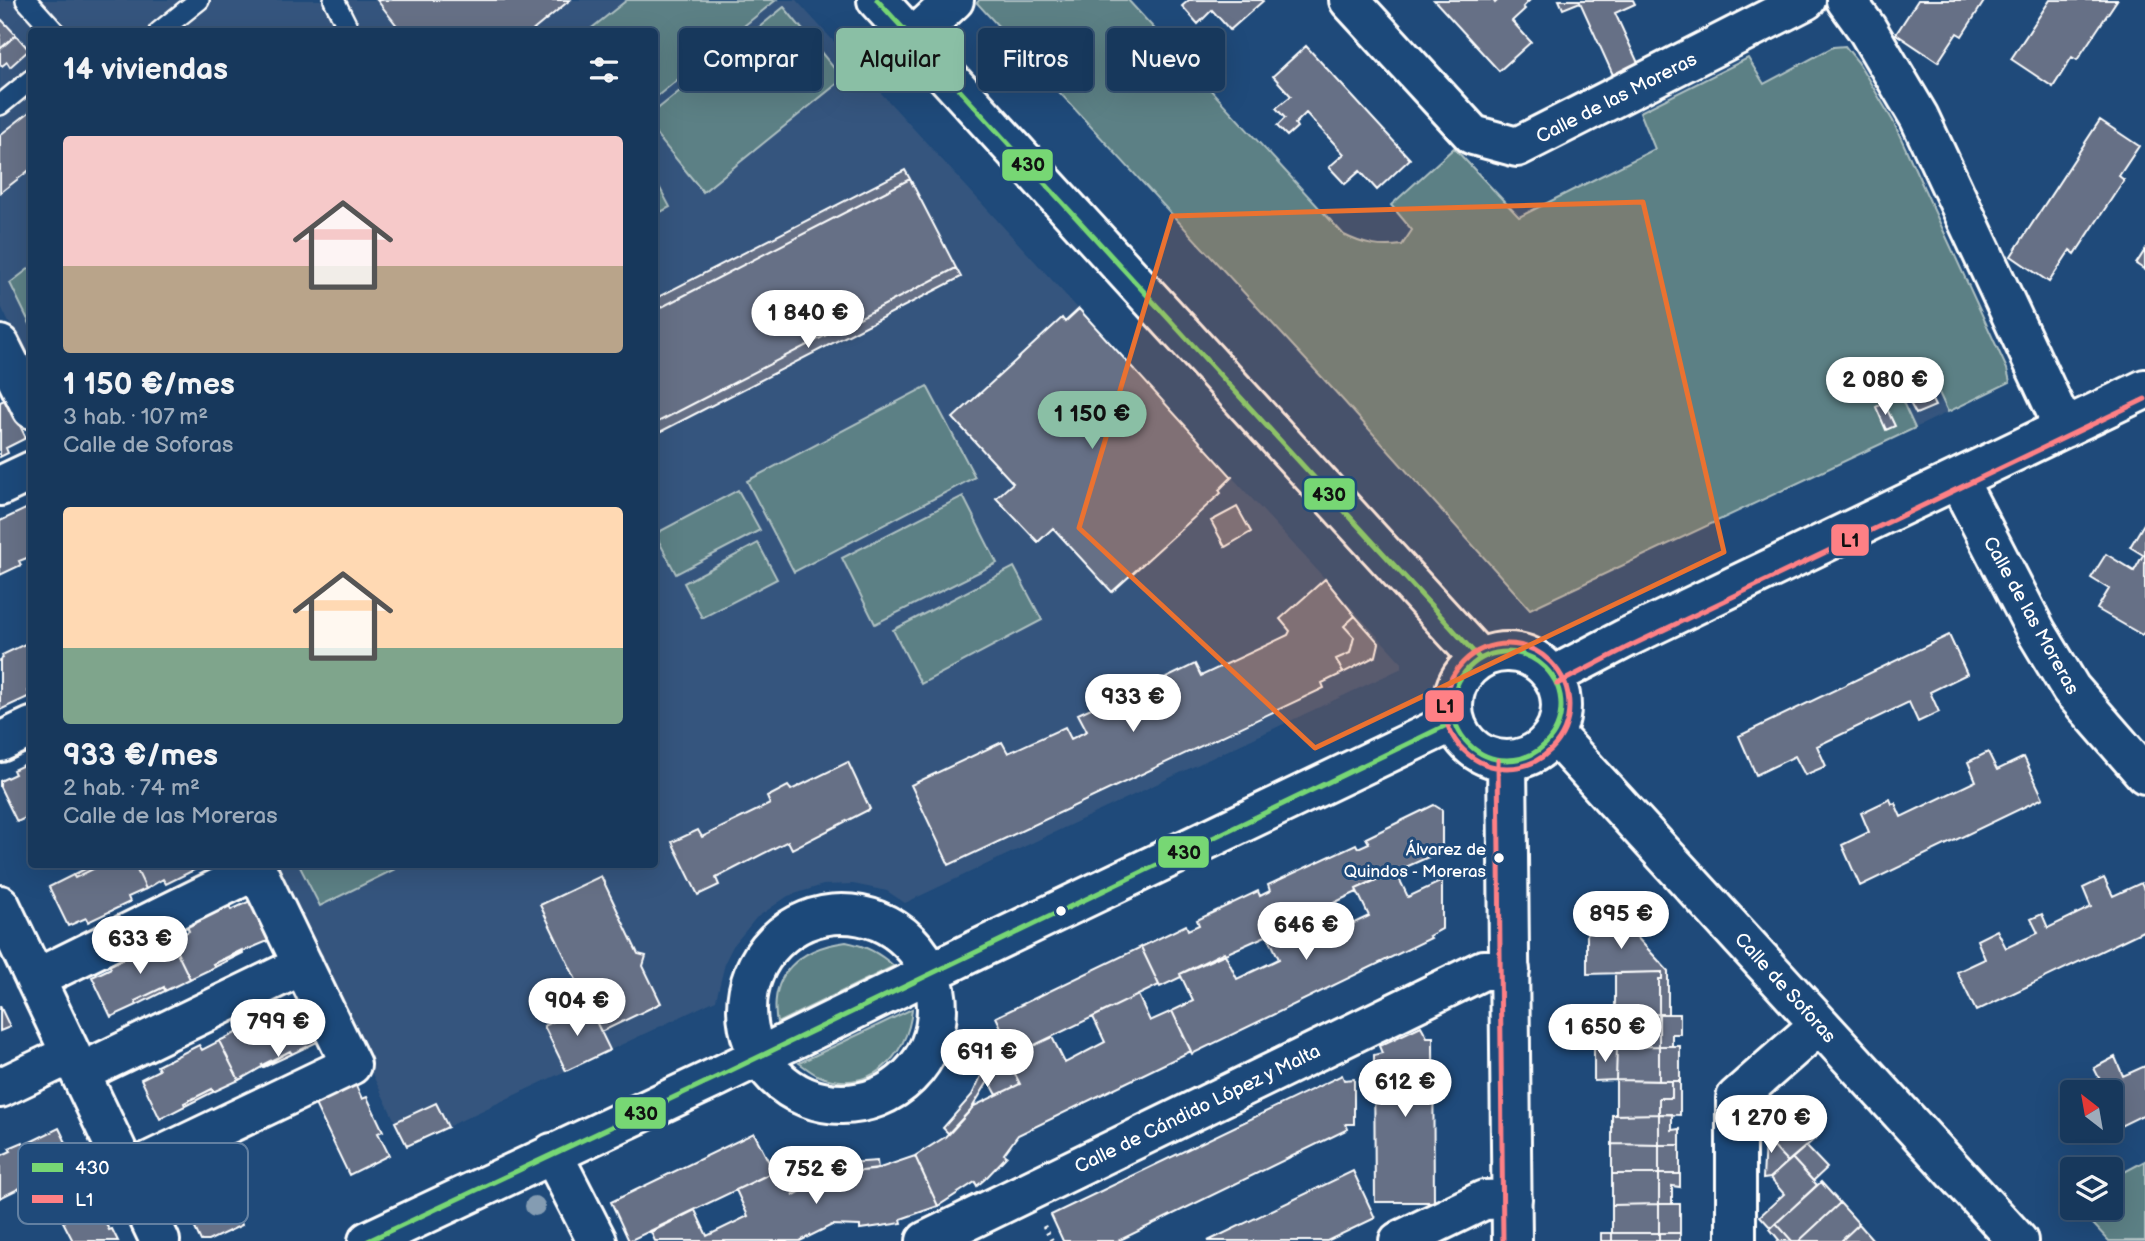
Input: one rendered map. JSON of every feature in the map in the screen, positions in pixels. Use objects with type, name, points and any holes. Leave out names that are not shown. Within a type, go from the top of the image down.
[{"type":"street","points":[[877,0],[902,28]]},
{"type":"street","points":[[924,28],[954,0]]},
{"type":"street","name":"Calle de las Moreras","points":[[1349,0],[1473,135],[1517,147],[1806,0]]},
{"type":"street","points":[[1846,0],[1867,29],[1919,117],[2064,428]]},
{"type":"street","points":[[960,91],[1480,659]]},
{"type":"street","points":[[0,345],[28,401]]},
{"type":"street","points":[[1553,676],[1641,631],[2145,389]]},
{"type":"street","points":[[0,486],[28,473]]},
{"type":"street","name":"Calle de las Moreras","points":[[1958,480],[2036,631],[2071,690],[2145,774]]},
{"type":"street","points":[[1494,653],[1527,655],[1541,663],[1553,676],[1562,704],[1560,719],[1554,734],[1542,747],[1525,757],[1507,760],[1490,757],[1475,749],[1463,736],[1455,721],[1453,704],[1457,686],[1466,671],[1480,659],[1494,653]]},
{"type":"street","points":[[368,1241],[1455,721]]},
{"type":"street","points":[[0,742],[28,729]]},
{"type":"street","name":"Calle de Soforas","points":[[1554,734],[2018,1241]]},
{"type":"street","points":[[1507,760],[1512,1241]]},
{"type":"street","points":[[35,979],[253,868]]},
{"type":"street","points":[[188,1143],[351,1065],[255,868]]},
{"type":"street","points":[[0,905],[113,1143]]},
{"type":"street","points":[[830,914],[860,915],[890,925],[914,945],[930,972],[937,1002],[934,1034],[920,1063],[897,1086],[869,1100],[837,1104],[806,1097],[778,1080],[759,1056],[747,1026],[747,995],[756,966],[775,941],[800,923],[830,914]]},
{"type":"street","points":[[0,1088],[75,1063],[303,965]]},
{"type":"street","name":"Calle de Cándido López y Malta","points":[[926,1241],[1483,970],[1510,970]]},
{"type":"street","points":[[1736,1241],[1736,1098],[1819,1025]]},
{"type":"street","points":[[552,1153],[597,1241]]},
{"type":"street","points":[[1399,1241],[1484,1200],[1512,1199]]},
{"type":"street","points":[[152,1224],[160,1241]]},
{"type":"lane","points":[[26,0],[51,28]]},
{"type":"lane","points":[[164,28],[199,0]]},
{"type":"lane","points":[[334,0],[348,28]]},
{"type":"lane","points":[[0,105],[28,82]]},
{"type":"highlighted area","points":[[1643,202],[1724,552],[1315,748],[1079,528],[1172,216]]},
{"type":"shaded area","points":[[0,0],[796,0],[822,28],[679,28],[679,91],[822,91],[822,28],[836,44],[836,91],[879,91],[1402,663],[1402,668],[905,903],[887,891],[853,884],[823,885],[788,896],[756,918],[733,946],[726,960],[716,1000],[407,1146],[272,868],[658,868],[658,28],[28,28],[28,363],[0,304]]},
{"type":"shaded area","points":[[1935,382],[1948,412],[1915,428],[1901,398]]},
{"type":"green space","points":[[627,0],[776,0],[741,28],[679,28],[679,79],[658,96],[658,28],[592,28]]},
{"type":"green space","points":[[979,0],[1128,0],[1154,28],[1107,28],[1107,91],[1212,91],[1344,235],[1379,246],[1402,245],[1412,230],[1391,205],[1454,148],[1519,217],[1655,149],[1640,112],[1748,58],[1764,84],[1833,47],[1845,46],[1858,62],[1893,121],[2007,369],[2010,382],[1948,412],[1934,382],[1901,398],[1915,428],[1530,609],[1342,399],[1058,91],[1093,91],[1093,28],[1000,28],[977,3]]},
{"type":"green space","points":[[784,7],[801,28],[758,28]]},
{"type":"green space","points":[[822,53],[836,70],[836,85],[703,192],[658,137],[658,109],[680,91],[822,91]]},
{"type":"green space","points":[[658,185],[670,207],[658,213]]},
{"type":"green space","points":[[28,269],[28,320],[10,283]]},
{"type":"green space","points":[[927,386],[975,477],[794,572],[747,481]]},
{"type":"green space","points":[[738,490],[760,530],[676,574],[658,540],[658,532]]},
{"type":"green space","points":[[963,496],[997,563],[875,624],[842,558]]},
{"type":"green space","points":[[758,543],[777,579],[702,618],[684,583]]},
{"type":"green space","points":[[1014,567],[1042,620],[921,684],[893,630]]},
{"type":"green space","points":[[301,868],[397,868],[320,906]]},
{"type":"green space","points":[[846,942],[872,951],[894,966],[777,1023],[775,1006],[778,991],[791,966],[815,950]]},
{"type":"green space","points":[[912,1009],[903,1043],[882,1069],[868,1077],[852,1081],[835,1080],[817,1075],[799,1063]]},
{"type":"green space","points":[[2145,1161],[2145,1241],[2109,1241],[2089,1220],[2123,1220],[2123,1173]]},
{"type":"building","points":[[377,0],[570,0],[536,28],[399,28]]},
{"type":"building","points":[[1189,0],[1263,1],[1230,30],[1212,10],[1198,24],[1182,6]]},
{"type":"building","points":[[1434,0],[1493,0],[1495,3],[1498,0],[1530,0],[1512,21],[1531,42],[1499,71]]},
{"type":"building","points":[[1559,0],[1633,0],[1635,4],[1615,13],[1638,63],[1613,75],[1580,2],[1563,9]]},
{"type":"building","points":[[1918,0],[1985,0],[1962,36],[1957,33],[1938,62],[1896,34]]},
{"type":"building","points":[[2050,0],[2117,0],[2077,60],[2072,57],[2053,87],[2011,59]]},
{"type":"building","points":[[2,20],[16,35],[0,49],[0,22]]},
{"type":"building","points":[[16,35],[28,51],[10,67],[7,62],[2,66],[0,64],[0,49]]},
{"type":"building","points":[[1306,46],[1410,159],[1377,190],[1360,171],[1345,184],[1329,167],[1344,154],[1306,113],[1287,136],[1277,126],[1285,118],[1276,108],[1291,96],[1273,76]]},
{"type":"building","points":[[28,113],[28,171],[0,193],[0,135]]},
{"type":"building","points":[[2100,120],[2139,146],[2119,176],[2124,180],[2075,254],[2070,250],[2049,282],[2011,256]]},
{"type":"building","points":[[905,170],[910,179],[658,309],[658,297]]},
{"type":"building","points":[[910,179],[956,268],[658,422],[658,309]]},
{"type":"building","points":[[2145,250],[2145,270],[2136,264]]},
{"type":"building","points":[[956,268],[961,277],[658,433],[658,422]]},
{"type":"building","points":[[1079,309],[1232,477],[1219,490],[1221,493],[1112,592],[1053,528],[1038,542],[996,498],[1013,483],[953,418],[1062,318],[1065,322]]},
{"type":"building","points":[[1929,394],[1935,406],[1916,414],[1910,403]]},
{"type":"building","points":[[7,399],[26,438],[6,448],[8,453],[0,457],[0,402]]},
{"type":"building","points":[[1884,403],[1895,426],[1886,430],[1876,407]]},
{"type":"building","points":[[1237,507],[1251,532],[1225,547],[1211,521]]},
{"type":"building","points":[[28,508],[28,558],[19,561],[21,565],[0,575],[0,521]]},
{"type":"building","points":[[2145,522],[2145,631],[2142,635],[2097,609],[2109,589],[2091,578],[2106,554],[2134,571],[2143,555],[2130,547]]},
{"type":"building","points":[[1325,579],[1355,616],[1344,626],[1354,637],[1350,653],[1336,659],[1343,673],[1322,683],[1324,688],[949,865],[911,785],[1002,742],[1008,753],[1065,727],[1071,739],[1087,731],[1078,714],[1115,697],[1123,714],[1140,705],[1135,693],[1195,664],[1201,676],[1288,635],[1290,631],[1280,619]]},
{"type":"building","points":[[1355,616],[1379,643],[1376,656],[1343,673],[1336,659],[1350,653],[1354,637],[1344,626]]},
{"type":"building","points":[[1949,635],[1967,674],[1930,692],[1939,712],[1918,722],[1909,702],[1817,746],[1826,766],[1805,775],[1795,756],[1756,775],[1739,736]]},
{"type":"building","points":[[28,645],[28,697],[0,710],[0,660],[2,655]]},
{"type":"building","points":[[1988,752],[1997,770],[2024,757],[2043,798],[1860,886],[1842,845],[1869,832],[1861,813],[1890,799],[1892,804],[1895,803],[1901,817],[1976,781],[1968,762]]},
{"type":"building","points":[[848,762],[870,809],[792,849],[788,841],[716,878],[719,885],[698,895],[672,842],[698,830],[702,837],[770,804],[767,797],[788,786],[791,790]]},
{"type":"building","points":[[28,763],[28,817],[17,822],[0,787],[0,781],[15,774],[13,770]]},
{"type":"building","points":[[1434,805],[1442,810],[1442,851],[1356,889],[1357,892],[1306,916],[1305,913],[1266,932],[1268,935],[1180,974],[1181,977],[1160,987],[1141,947],[1186,925],[1188,930],[1199,925],[1197,920],[1258,891],[1260,896],[1270,891],[1268,885],[1356,844],[1358,848],[1369,843],[1366,838]]},
{"type":"building","points":[[87,868],[95,868],[75,878],[73,875]]},
{"type":"building","points":[[95,868],[136,868],[146,889],[128,897],[130,902],[88,922],[86,918],[68,926],[49,887],[73,875],[75,878]]},
{"type":"building","points":[[136,868],[198,868],[166,884],[163,879],[146,889]]},
{"type":"building","points":[[1395,870],[1408,897],[1442,881],[1442,929],[1429,936],[1431,938],[1192,1054],[1172,1011],[1193,1001],[1180,974],[1224,952],[1237,979],[1279,959],[1266,932],[1305,913],[1318,940],[1369,916],[1356,889]]},
{"type":"building","points":[[601,876],[638,954],[646,956],[643,966],[661,1003],[601,1032],[540,905]]},
{"type":"building","points":[[2104,878],[2113,896],[2141,883],[2145,892],[2145,930],[1976,1011],[1957,972],[1985,959],[1977,940],[1997,930],[2006,948],[2038,933],[2031,919],[2042,914],[2048,928],[2091,907],[2083,888]]},
{"type":"building","points":[[250,901],[268,941],[213,964],[215,967],[190,979],[171,940],[189,931],[187,926],[229,906],[231,910]]},
{"type":"building","points":[[1611,909],[1668,971],[1668,1014],[1659,1014],[1659,979],[1662,979],[1662,972],[1587,974],[1587,910]]},
{"type":"building","points":[[171,940],[190,979],[165,991],[164,987],[135,1001],[137,1005],[111,1017],[92,977],[111,968],[108,964],[151,944],[153,948]]},
{"type":"building","points":[[1141,947],[1159,985],[1014,1055],[996,1017]]},
{"type":"building","points":[[242,950],[243,953],[215,967],[213,964]]},
{"type":"building","points":[[1662,972],[1662,979],[1659,979],[1659,1014],[1615,1015],[1615,973]]},
{"type":"building","points":[[164,987],[165,991],[137,1005],[135,1001]]},
{"type":"building","points":[[1138,995],[1150,1021],[1172,1011],[1191,1051],[1018,1135],[1004,1154],[1007,1156],[985,1179],[977,1186],[975,1182],[938,1206],[915,1156],[945,1137],[974,1106],[1020,1084],[1007,1058],[1052,1037],[1065,1063],[1105,1042],[1093,1017]]},
{"type":"building","points":[[298,1003],[317,1042],[292,1054],[290,1051],[239,1080],[219,1041],[238,1032],[236,1027],[277,1007],[280,1012]]},
{"type":"building","points":[[588,1005],[610,1050],[566,1071],[544,1026]]},
{"type":"building","points":[[0,1006],[10,1027],[0,1031]]},
{"type":"building","points":[[1659,1014],[1659,1046],[1615,1047],[1615,1015]]},
{"type":"building","points":[[1659,1014],[1680,1014],[1680,1034],[1672,1034],[1672,1046],[1659,1046]]},
{"type":"building","points":[[1421,1026],[1427,1037],[1433,1037],[1434,1202],[1375,1202],[1374,1055],[1382,1053],[1379,1046]]},
{"type":"building","points":[[219,1041],[239,1080],[213,1092],[212,1089],[160,1119],[141,1079],[159,1070],[157,1066],[199,1045],[202,1050]]},
{"type":"building","points":[[1659,1046],[1659,1081],[1616,1080],[1617,1047]]},
{"type":"building","points":[[1659,1046],[1680,1046],[1680,1081],[1659,1081]]},
{"type":"building","points":[[1594,1047],[1617,1047],[1616,1080],[1594,1081]]},
{"type":"building","points":[[290,1051],[292,1054],[264,1067],[262,1065]]},
{"type":"building","points":[[2115,1057],[2123,1076],[2145,1066],[2145,1114],[2123,1125],[2123,1080],[2100,1080],[2094,1068]]},
{"type":"building","points":[[1007,1058],[1020,1084],[997,1095],[989,1080],[970,1111],[949,1134],[943,1128],[972,1095],[984,1070]]},
{"type":"building","points":[[1342,1075],[1344,1080],[1354,1079],[1354,1124],[1346,1124],[1348,1129],[1118,1241],[1063,1241],[1051,1215]]},
{"type":"building","points":[[352,1077],[362,1099],[367,1097],[383,1131],[378,1133],[389,1155],[349,1175],[311,1096]]},
{"type":"building","points":[[1616,1080],[1672,1081],[1672,1098],[1659,1098],[1659,1114],[1616,1115]]},
{"type":"building","points":[[1672,1081],[1680,1081],[1680,1115],[1659,1114],[1659,1098],[1672,1098]]},
{"type":"building","points":[[212,1089],[213,1092],[185,1106],[184,1103]]},
{"type":"building","points":[[1786,1101],[1818,1136],[1788,1162],[1770,1143],[1772,1115]]},
{"type":"building","points":[[436,1103],[448,1127],[407,1146],[395,1122]]},
{"type":"building","points":[[1659,1114],[1659,1145],[1612,1144],[1612,1115]]},
{"type":"building","points":[[1659,1114],[1672,1114],[1672,1130],[1680,1129],[1680,1145],[1659,1145]]},
{"type":"building","points":[[1772,1115],[1770,1143],[1788,1162],[1770,1178],[1763,1179],[1766,1120]]},
{"type":"building","points":[[59,1128],[66,1143],[28,1143]]},
{"type":"building","points":[[754,1133],[774,1172],[629,1241],[611,1202]]},
{"type":"building","points":[[18,1144],[18,1189],[0,1198],[0,1156],[11,1151],[9,1148]]},
{"type":"building","points":[[1612,1144],[1659,1145],[1659,1174],[1612,1174]]},
{"type":"building","points":[[1659,1145],[1680,1145],[1680,1174],[1659,1174]]},
{"type":"building","points":[[1806,1146],[1827,1168],[1813,1181],[1792,1158]]},
{"type":"building","points":[[915,1156],[938,1206],[901,1219],[902,1223],[860,1229],[860,1226],[832,1225],[800,1241],[655,1241],[651,1232],[695,1210],[707,1236],[748,1216],[736,1190],[781,1168],[794,1195],[837,1173],[874,1170]]},
{"type":"building","points":[[803,1158],[835,1164],[877,1161],[878,1169],[845,1173],[809,1170],[815,1183],[794,1195],[781,1168]]},
{"type":"building","points":[[1792,1158],[1817,1185],[1771,1228],[1760,1216],[1784,1194],[1770,1178]]},
{"type":"building","points":[[1353,1171],[1375,1218],[1327,1241],[1208,1241]]},
{"type":"building","points":[[1612,1174],[1659,1174],[1659,1204],[1612,1205]]},
{"type":"building","points":[[1659,1174],[1680,1174],[1680,1187],[1672,1186],[1672,1204],[1659,1204]]},
{"type":"building","points":[[1821,1182],[1840,1203],[1799,1241],[1792,1241],[1776,1223]]},
{"type":"building","points":[[1840,1203],[1859,1224],[1841,1241],[1799,1241]]},
{"type":"building","points":[[1659,1204],[1659,1233],[1612,1233],[1612,1205]]},
{"type":"building","points":[[1659,1204],[1680,1204],[1680,1233],[1659,1233]]},
{"type":"building","points":[[1776,1223],[1792,1241],[1777,1241],[1779,1240],[1770,1229]]},
{"type":"building","points":[[64,1224],[106,1224],[118,1241],[73,1241]]},
{"type":"building","points":[[193,1224],[242,1225],[208,1241],[201,1241]]},
{"type":"building","points":[[1859,1224],[1874,1241],[1841,1241]]},
{"type":"building","points":[[1601,1233],[1612,1233],[1612,1241],[1601,1241]]},
{"type":"building","points":[[1612,1233],[1659,1233],[1659,1241],[1612,1241]]},
{"type":"building","points":[[1659,1233],[1680,1233],[1680,1241],[1659,1241]]},
{"type":"transit line","name":"430","points":[[877,0],[1480,659]]},
{"type":"transit line","name":"L1","points":[[1557,684],[1632,645],[2145,399]]},
{"type":"transit line","name":"L1","points":[[1507,644],[1531,648],[1551,662],[1565,682],[1569,706],[1565,730],[1551,750],[1531,764],[1507,768],[1483,764],[1463,750],[1449,730],[1445,706],[1449,682],[1463,662],[1483,648],[1507,644]]},
{"type":"transit line","name":"430","points":[[1507,652],[1528,656],[1545,668],[1557,685],[1561,706],[1557,727],[1545,744],[1528,756],[1507,760],[1486,756],[1469,744],[1457,727],[1453,706],[1457,685],[1469,668],[1486,656],[1507,652]]},
{"type":"transit line","name":"430","points":[[368,1241],[717,1077],[1455,721]]},
{"type":"transit line","name":"L1","points":[[1498,760],[1503,1241]]},
{"type":"place","name":"Álvarez de Quindos - Moreras","points":[[1499,858]]}]
